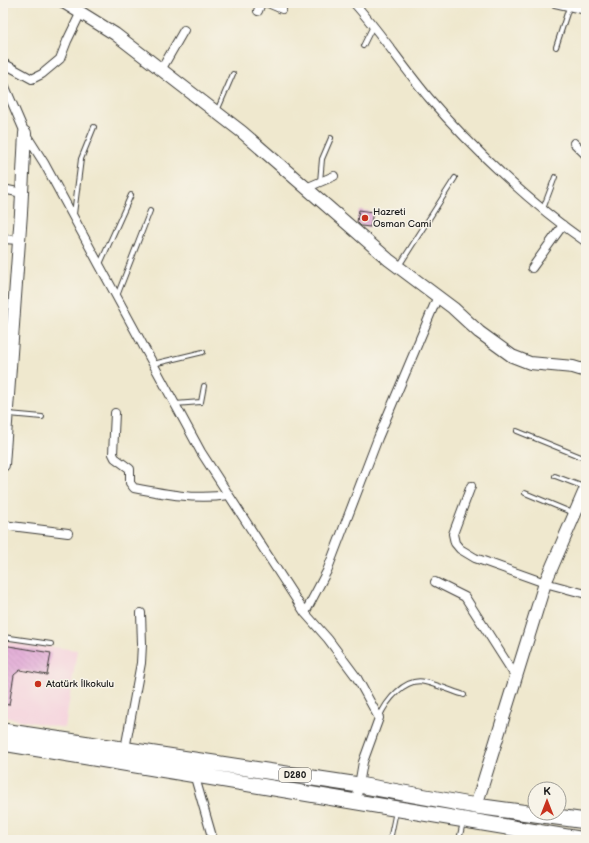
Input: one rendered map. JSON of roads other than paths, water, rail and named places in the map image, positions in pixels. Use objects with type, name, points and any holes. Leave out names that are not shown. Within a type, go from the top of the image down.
[{"type":"highway","name":"D280","points":[[3,731],[359,785],[476,806],[586,821]]},
{"type":"highway","name":"D280","points":[[3,743],[581,840]]},
{"type":"street","points":[[65,3],[115,34],[258,144],[306,188],[398,267],[438,296],[512,356],[530,363],[573,367],[586,371]]},
{"type":"street","points":[[268,3],[282,9]]},
{"type":"street","points":[[354,3],[446,117],[492,163],[563,225],[584,240],[586,230]]},
{"type":"street","points":[[555,3],[586,10]]},
{"type":"street","points":[[3,63],[32,78],[42,74],[60,59],[81,12]]},
{"type":"street","points":[[161,70],[184,30]]},
{"type":"street","points":[[3,82],[25,133],[44,163],[100,264],[174,404],[228,495],[268,554],[305,613],[328,639],[357,678],[379,718],[363,762],[356,802]]},
{"type":"street","points":[[3,465],[25,133]]},
{"type":"street","points":[[574,143],[586,155]]},
{"type":"street","points":[[306,188],[334,176]]},
{"type":"street","points":[[3,189],[22,193]]},
{"type":"street","points":[[532,268],[563,225]]},
{"type":"street","points":[[3,239],[19,240]]},
{"type":"street","points":[[305,613],[327,571],[378,438],[438,296]]},
{"type":"street","points":[[116,413],[113,454],[115,458],[130,469],[130,483],[134,488],[168,495],[188,497],[214,497],[228,495]]},
{"type":"street","points":[[471,486],[453,534],[455,543],[460,549],[475,558],[545,583],[586,594]]},
{"type":"street","points":[[476,806],[545,583],[586,488]]},
{"type":"street","points":[[3,524],[68,533]]},
{"type":"street","points":[[435,582],[465,598],[516,677]]},
{"type":"street","points":[[125,749],[141,663],[141,613]]},
{"type":"street","points":[[194,774],[213,840]]},
{"type":"lane","points":[[556,47],[569,6]]},
{"type":"lane","points":[[363,46],[373,26]]},
{"type":"lane","points":[[216,113],[233,74]]},
{"type":"lane","points":[[73,216],[81,158],[94,127]]},
{"type":"lane","points":[[320,182],[322,159],[331,138]]},
{"type":"lane","points":[[543,208],[556,177]]},
{"type":"lane","points":[[398,267],[455,178]]},
{"type":"lane","points":[[100,264],[131,195]]},
{"type":"lane","points":[[117,296],[150,211]]},
{"type":"lane","points":[[153,364],[203,352]]},
{"type":"lane","points":[[174,404],[201,402],[204,386]]},
{"type":"lane","points":[[6,414],[42,417]]},
{"type":"lane","points":[[517,431],[586,459]]},
{"type":"lane","points":[[556,476],[586,488]]},
{"type":"lane","points":[[525,493],[575,514]]},
{"type":"lane","points":[[3,637],[51,644]]},
{"type":"lane","points":[[379,718],[388,700],[396,692],[415,682],[424,681],[464,695]]},
{"type":"lane","points":[[390,840],[396,808]]},
{"type":"lane","points":[[459,840],[464,820]]},
{"type":"place","name":"Hazreti Osman Cami","points":[[365,218]]},
{"type":"place","name":"Atatürk İlkokulu","points":[[38,684]]}]
